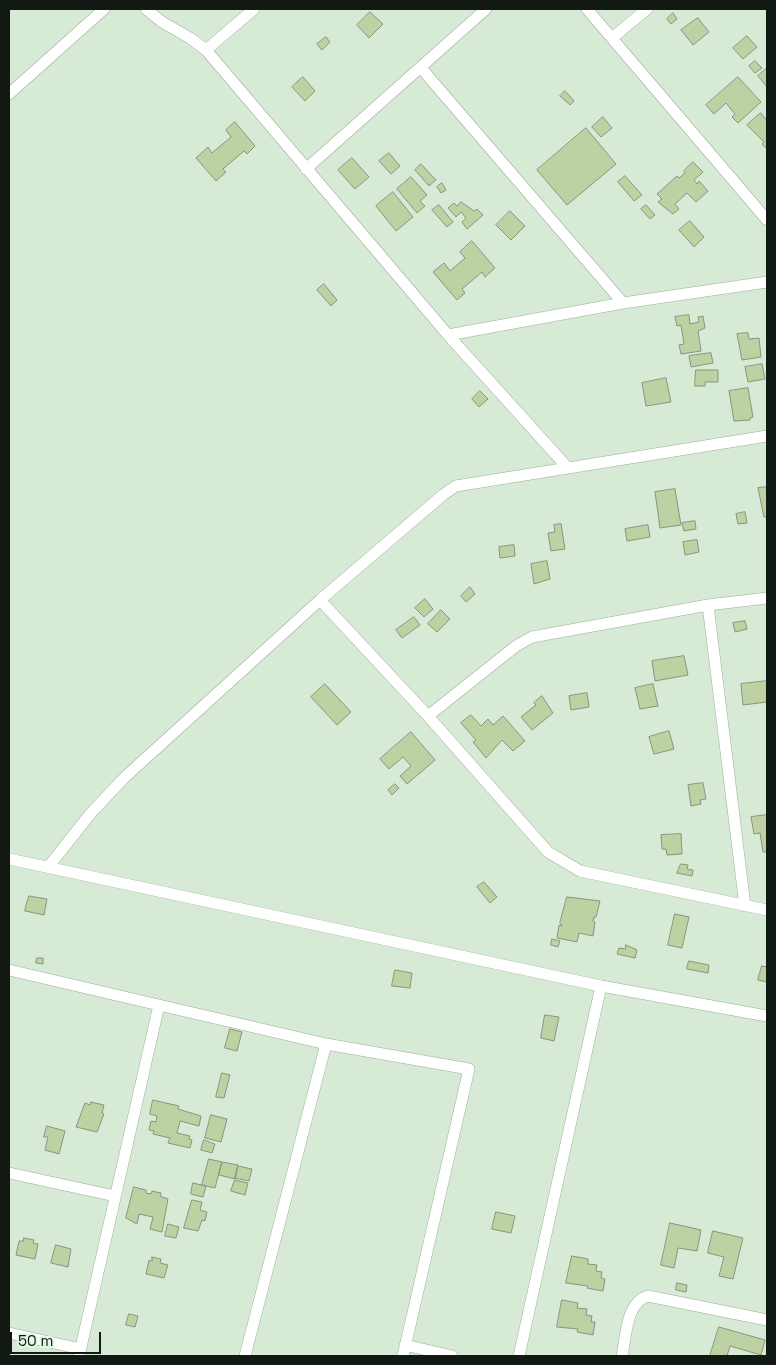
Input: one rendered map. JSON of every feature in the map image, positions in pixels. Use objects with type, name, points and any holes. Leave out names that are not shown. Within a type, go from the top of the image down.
[{"type":"street","points":[[9,94],[104,9]]},
{"type":"street","points":[[146,9],[162,22],[190,38],[206,50],[448,334],[568,468]]},
{"type":"street","points":[[206,50],[254,9]]},
{"type":"street","points":[[306,169],[486,9]]},
{"type":"street","points":[[587,9],[767,220]]},
{"type":"street","points":[[612,38],[647,9]]},
{"type":"street","points":[[421,68],[623,303]]},
{"type":"street","points":[[448,334],[623,303],[767,282]]},
{"type":"street","points":[[49,866],[91,813],[125,777],[320,600],[444,494],[456,486],[767,436]]},
{"type":"street","points":[[428,716],[516,646],[532,637],[708,605],[767,598]]},
{"type":"street","points":[[320,600],[428,716],[548,852],[558,860],[580,872],[767,910]]},
{"type":"street","points":[[708,605],[745,906]]},
{"type":"street","points":[[9,859],[49,866],[600,986],[767,1016]]},
{"type":"street","points":[[9,970],[326,1044],[469,1069],[404,1351],[452,1356]]},
{"type":"street","points":[[519,1356],[600,986]]},
{"type":"street","points":[[9,1333],[80,1353],[114,1196],[159,1005]]},
{"type":"street","points":[[245,1356],[326,1044]]},
{"type":"street","points":[[9,1173],[114,1196]]},
{"type":"street","points":[[622,1356],[632,1309],[637,1301],[648,1296],[767,1320]]},
{"type":"building","points":[[370,12],[383,24],[369,38],[357,25]]},
{"type":"building","points":[[673,13],[677,19],[671,24],[667,19]]},
{"type":"building","points":[[698,18],[709,32],[693,45],[681,30]]},
{"type":"building","points":[[747,36],[757,47],[743,59],[733,48]]},
{"type":"building","points":[[326,37],[330,42],[322,50],[317,44]]},
{"type":"building","points":[[755,61],[762,68],[755,73],[749,66]]},
{"type":"building","points":[[767,68],[767,87],[758,76]]},
{"type":"building","points":[[303,77],[315,91],[305,101],[292,87]]},
{"type":"building","points":[[738,77],[761,102],[738,123],[732,117],[735,114],[726,103],[714,114],[706,105]]},
{"type":"building","points":[[565,91],[574,101],[570,105],[560,96]]},
{"type":"building","points":[[761,113],[767,121],[767,149],[762,144],[764,142],[747,125]]},
{"type":"building","points":[[603,117],[612,128],[601,137],[592,127]]},
{"type":"building","points":[[235,122],[255,146],[247,154],[244,151],[223,169],[226,172],[216,181],[196,158],[208,147],[212,153],[231,137],[226,130]]},
{"type":"building","points":[[586,128],[616,164],[567,205],[537,170]]},
{"type":"building","points":[[389,153],[400,166],[391,174],[379,161]]},
{"type":"building","points":[[352,158],[369,177],[355,189],[338,170]]},
{"type":"building","points":[[693,162],[703,172],[694,180],[697,184],[699,181],[708,191],[696,202],[687,193],[675,204],[679,209],[673,214],[658,202],[662,199],[657,194],[677,176],[679,178],[685,173],[684,171]]},
{"type":"building","points":[[421,164],[436,180],[429,186],[415,170]]},
{"type":"building","points":[[625,176],[642,195],[634,201],[618,182]]},
{"type":"building","points":[[411,177],[427,195],[420,201],[425,206],[417,213],[397,189]]},
{"type":"building","points":[[442,183],[446,190],[441,193],[437,187]]},
{"type":"building","points":[[393,192],[413,217],[396,231],[376,206]]},
{"type":"building","points":[[461,202],[474,211],[477,209],[483,215],[467,229],[462,222],[466,218],[461,212],[456,217],[448,208],[454,203],[457,206]]},
{"type":"building","points":[[439,205],[453,222],[447,227],[432,210]]},
{"type":"building","points":[[646,205],[655,215],[650,219],[641,209]]},
{"type":"building","points":[[510,211],[525,226],[511,240],[496,225]]},
{"type":"building","points":[[690,221],[704,237],[694,247],[679,230]]},
{"type":"building","points":[[472,241],[495,268],[485,277],[482,272],[462,289],[465,293],[457,300],[433,272],[444,263],[450,271],[465,258],[460,252]]},
{"type":"building","points":[[324,284],[337,300],[331,306],[317,290]]},
{"type":"building","points":[[689,315],[690,324],[699,322],[698,317],[703,316],[705,328],[698,331],[701,351],[681,354],[679,345],[684,344],[681,325],[677,326],[675,317]]},
{"type":"building","points":[[748,333],[749,339],[759,338],[761,357],[742,360],[737,334]]},
{"type":"building","points":[[711,353],[713,363],[691,367],[689,356]]},
{"type":"building","points":[[762,364],[765,379],[748,382],[745,367]]},
{"type":"building","points":[[696,370],[718,370],[718,382],[705,382],[705,386],[695,386]]},
{"type":"building","points":[[666,378],[671,402],[646,406],[642,383]]},
{"type":"building","points":[[748,388],[753,417],[750,420],[734,421],[729,391]]},
{"type":"building","points":[[480,391],[488,399],[479,407],[472,399]]},
{"type":"building","points":[[767,487],[767,517],[764,517],[758,488]]},
{"type":"building","points":[[675,489],[681,525],[660,528],[655,492]]},
{"type":"building","points":[[745,512],[747,523],[738,524],[736,514]]},
{"type":"building","points":[[695,521],[696,529],[684,531],[682,523]]},
{"type":"building","points":[[561,524],[565,549],[551,551],[548,533],[555,532],[554,525]]},
{"type":"building","points":[[648,525],[650,537],[627,541],[625,529]]},
{"type":"building","points":[[697,540],[699,552],[685,555],[683,542]]},
{"type":"building","points":[[514,545],[515,556],[500,558],[499,547]]},
{"type":"building","points":[[547,561],[550,579],[534,584],[531,564]]},
{"type":"building","points":[[470,587],[475,594],[466,602],[461,596]]},
{"type":"building","points":[[425,599],[433,609],[424,617],[415,608]]},
{"type":"building","points":[[441,610],[450,619],[437,632],[428,624]]},
{"type":"building","points":[[414,617],[420,625],[402,638],[396,630]]},
{"type":"building","points":[[745,621],[747,629],[735,632],[733,623]]},
{"type":"building","points":[[684,656],[688,675],[655,681],[652,661]]},
{"type":"building","points":[[767,681],[767,702],[743,705],[741,684]]},
{"type":"building","points":[[325,684],[351,712],[337,725],[311,697]]},
{"type":"building","points":[[653,684],[658,706],[640,709],[635,688]]},
{"type":"building","points":[[587,693],[589,707],[571,710],[569,696]]},
{"type":"building","points":[[542,696],[553,713],[532,730],[521,717],[536,705],[534,703]]},
{"type":"building","points":[[471,715],[481,726],[488,719],[493,725],[503,716],[525,741],[513,751],[502,740],[486,758],[473,742],[476,740],[461,723]]},
{"type":"building","points":[[669,731],[674,749],[654,754],[649,737]]},
{"type":"building","points":[[411,732],[435,760],[407,784],[400,776],[411,766],[403,757],[389,769],[380,759]]},
{"type":"building","points":[[703,783],[706,799],[700,800],[701,804],[691,806],[688,785]]},
{"type":"building","points":[[395,784],[399,788],[392,795],[388,790]]},
{"type":"building","points":[[767,815],[767,852],[763,852],[760,833],[754,834],[751,817]]},
{"type":"building","points":[[681,834],[682,854],[667,855],[666,849],[662,849],[661,835]]},
{"type":"building","points":[[681,864],[688,865],[687,869],[693,870],[692,876],[677,873]]},
{"type":"building","points":[[484,882],[497,897],[490,903],[477,887]]},
{"type":"building","points":[[29,896],[47,899],[44,915],[25,911]]},
{"type":"building","points":[[567,897],[600,901],[596,917],[594,917],[593,921],[595,922],[593,936],[579,933],[577,942],[557,938],[559,925],[562,926],[560,923]]},
{"type":"building","points":[[675,914],[689,917],[682,948],[668,945]]},
{"type":"building","points":[[552,939],[560,941],[558,947],[551,945]]},
{"type":"building","points":[[626,945],[637,950],[635,958],[617,954],[619,948],[625,949]]},
{"type":"building","points":[[37,958],[43,958],[43,964],[36,963]]},
{"type":"building","points":[[689,961],[709,965],[708,973],[687,969]]},
{"type":"building","points":[[762,966],[767,967],[767,982],[758,980]]},
{"type":"building","points":[[395,970],[412,973],[410,988],[392,986]]},
{"type":"building","points":[[545,1015],[559,1017],[554,1041],[541,1038]]},
{"type":"building","points":[[230,1029],[242,1032],[237,1051],[225,1048]]},
{"type":"building","points":[[222,1073],[230,1075],[224,1098],[216,1097]]},
{"type":"building","points":[[153,1100],[179,1106],[178,1109],[201,1116],[199,1126],[180,1121],[177,1133],[190,1136],[189,1139],[192,1140],[190,1148],[168,1143],[170,1138],[153,1134],[154,1131],[149,1130],[151,1121],[156,1122],[157,1116],[150,1114]]},
{"type":"building","points":[[91,1102],[104,1105],[102,1113],[104,1114],[97,1132],[76,1127],[85,1103],[90,1105]]},
{"type":"building","points":[[211,1115],[227,1119],[221,1142],[205,1138]]},
{"type":"building","points":[[47,1126],[65,1131],[59,1154],[45,1150],[48,1137],[44,1137]]},
{"type":"building","points":[[204,1140],[215,1144],[212,1153],[201,1150]]},
{"type":"building","points":[[209,1159],[222,1162],[215,1188],[202,1185]]},
{"type":"building","points":[[222,1162],[238,1165],[235,1179],[219,1175]]},
{"type":"building","points":[[238,1166],[252,1169],[249,1181],[235,1178]]},
{"type":"building","points":[[235,1180],[248,1183],[245,1195],[231,1191]]},
{"type":"building","points":[[193,1183],[206,1186],[203,1197],[191,1194]]},
{"type":"building","points":[[134,1187],[146,1190],[146,1193],[151,1194],[152,1191],[161,1193],[160,1196],[168,1199],[162,1232],[150,1229],[153,1217],[139,1214],[137,1224],[126,1218]]},
{"type":"building","points":[[192,1200],[202,1202],[200,1210],[207,1212],[205,1221],[202,1220],[198,1231],[184,1228]]},
{"type":"building","points":[[496,1212],[515,1216],[511,1233],[492,1229]]},
{"type":"building","points":[[670,1223],[701,1230],[697,1251],[678,1248],[674,1268],[661,1265]]},
{"type":"building","points":[[168,1224],[179,1227],[176,1238],[165,1236]]},
{"type":"building","points":[[713,1231],[743,1238],[733,1279],[719,1276],[724,1257],[708,1253]]},
{"type":"building","points":[[24,1238],[34,1240],[33,1243],[38,1244],[35,1259],[16,1255],[19,1241],[23,1241]]},
{"type":"building","points":[[56,1245],[71,1249],[68,1267],[51,1263]]},
{"type":"building","points":[[572,1256],[588,1259],[588,1264],[597,1265],[596,1271],[602,1272],[601,1278],[605,1279],[603,1291],[587,1288],[588,1286],[566,1283]]},
{"type":"building","points":[[152,1257],[161,1259],[160,1263],[168,1265],[164,1278],[146,1274],[149,1260],[152,1261]]},
{"type":"building","points":[[677,1283],[687,1285],[686,1292],[676,1290]]},
{"type":"building","points":[[562,1300],[578,1303],[577,1308],[587,1309],[586,1315],[592,1316],[591,1322],[595,1322],[593,1335],[577,1332],[578,1329],[557,1327]]},
{"type":"building","points":[[129,1314],[138,1316],[135,1327],[126,1325]]},
{"type":"building","points":[[719,1327],[765,1340],[761,1355],[730,1346],[727,1356],[710,1356]]}]
